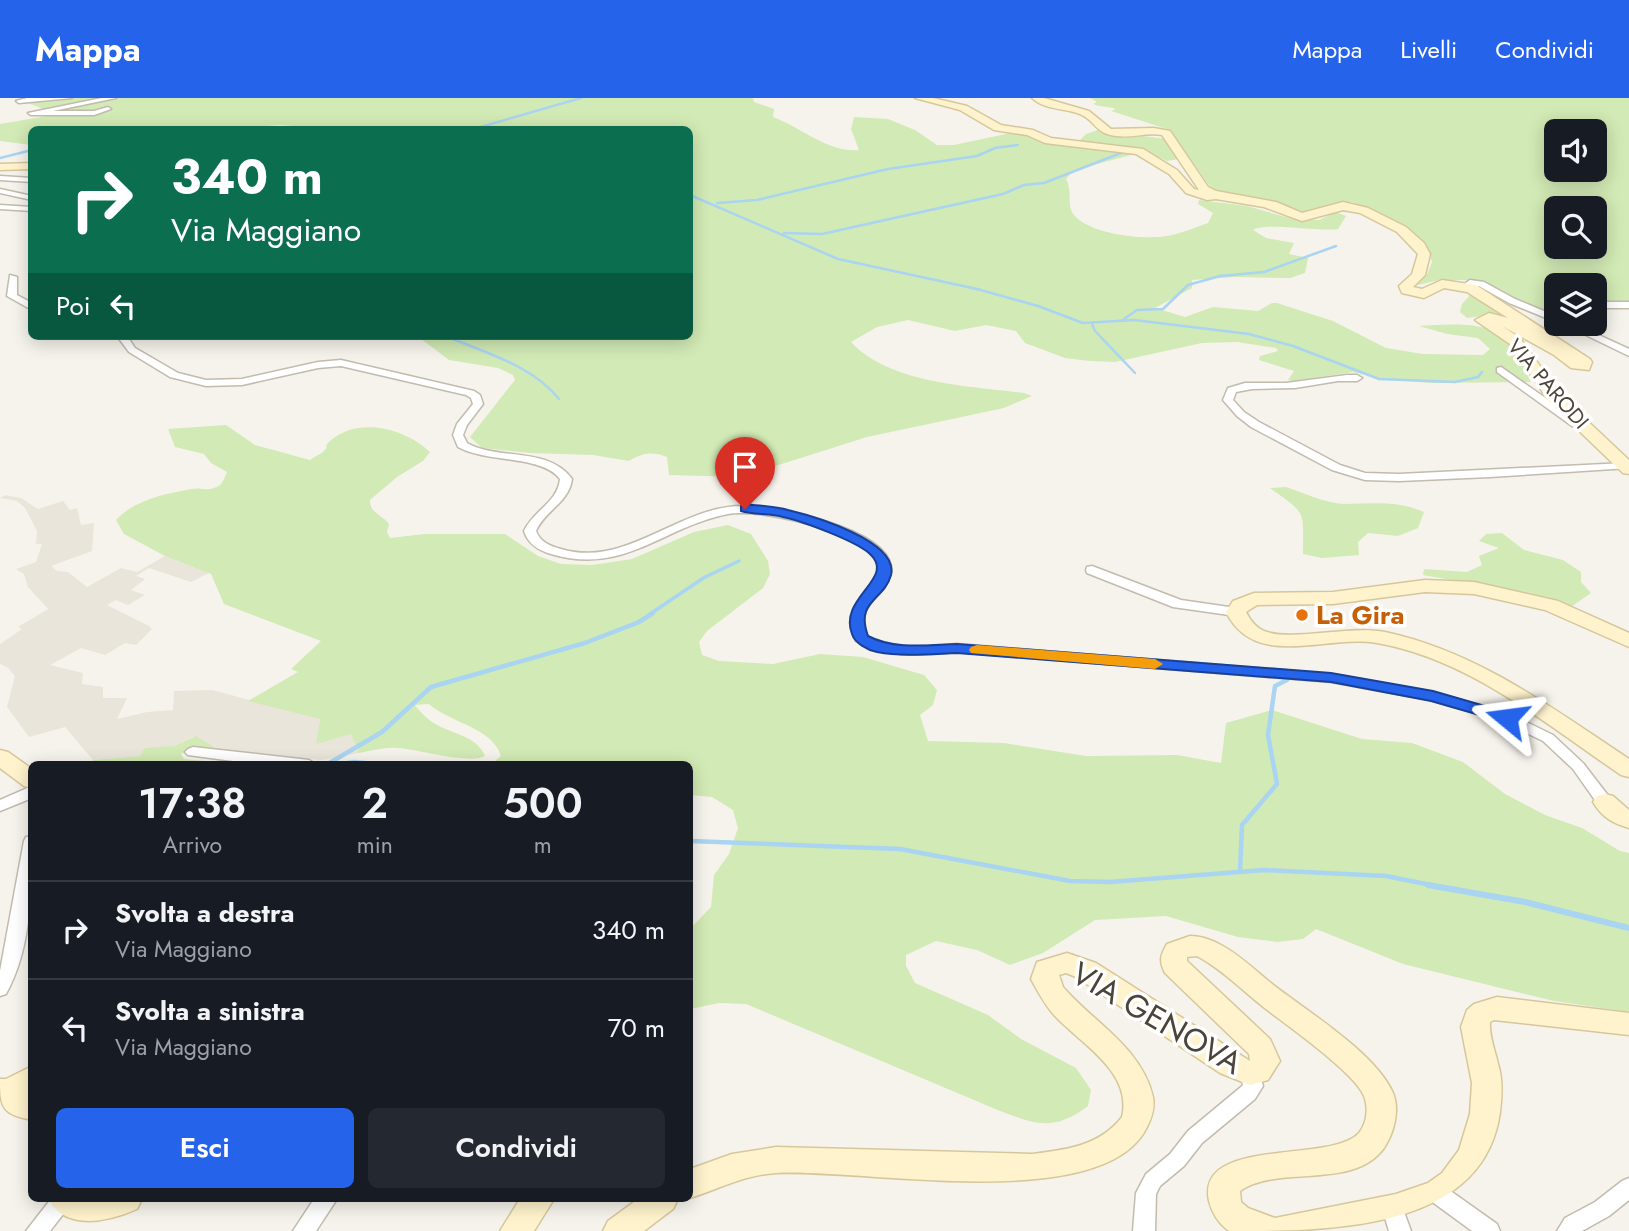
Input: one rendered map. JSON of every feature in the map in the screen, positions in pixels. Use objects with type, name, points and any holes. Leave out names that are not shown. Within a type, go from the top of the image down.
[{"type":"street","points":[[42,98],[19,101],[70,98]]},
{"type":"street","points":[[108,109],[94,113],[31,113],[113,98]]},
{"type":"street","points":[[920,98],[971,111],[998,128],[1029,132],[1049,141],[1139,151],[1173,172],[1190,191],[1212,198],[1267,204],[1305,217],[1340,206],[1357,208],[1401,229],[1422,248],[1423,264],[1418,275],[1406,286],[1407,290],[1424,294],[1442,284],[1466,286],[1470,282],[1481,284],[1512,302],[1544,314]]},
{"type":"street","points":[[1037,98],[1051,105],[1086,114],[1096,126],[1109,131],[1123,133],[1152,130],[1166,133],[1204,189],[1230,199]]},
{"type":"street","points":[[0,167],[28,166]]},
{"type":"street","points":[[0,173],[28,173]]},
{"type":"street","points":[[0,178],[28,180]]},
{"type":"street","points":[[0,191],[28,197]]},
{"type":"street","points":[[0,207],[28,209]]},
{"type":"street","points":[[13,277],[12,296],[28,305]]},
{"type":"street","name":"VIA PARODI","points":[[1466,286],[1585,362],[1584,367],[1576,365],[1559,352],[1499,318],[1489,317],[1482,320],[1515,341],[1548,390],[1627,467]]},
{"type":"street","points":[[1607,305],[1629,305]]},
{"type":"street","points":[[1593,336],[1629,353]]},
{"type":"street","points":[[125,340],[132,350],[174,375],[189,380],[242,382],[318,365],[341,363],[470,393],[476,397],[478,404],[458,435],[463,446],[482,454],[538,461],[551,466],[565,478],[566,488],[538,515],[530,531],[535,541],[554,552],[581,556],[611,555],[717,513],[754,508],[785,513],[861,541],[881,557],[885,566],[883,578],[859,608],[855,622],[861,638],[877,647],[899,650],[957,649],[1331,678],[1420,694],[1507,718],[1548,738],[1578,766],[1614,813],[1629,820]]},
{"type":"street","points":[[1500,370],[1589,432]]},
{"type":"street","points":[[1357,378],[1326,377],[1288,386],[1246,385],[1231,390],[1228,400],[1240,415],[1257,426],[1328,464],[1356,475],[1470,475],[1627,467]]},
{"type":"street","points":[[1092,569],[1178,604],[1237,612]]},
{"type":"street","points":[[1629,641],[1540,602],[1457,587],[1425,586],[1312,600],[1254,599],[1240,605],[1237,612],[1239,620],[1246,628],[1266,638],[1288,641],[1364,635],[1418,646],[1441,654],[1499,685],[1629,770]]},
{"type":"street","points":[[193,752],[273,761]]},
{"type":"street","points":[[0,757],[28,778]]},
{"type":"street","points":[[0,806],[28,793]]},
{"type":"street","points":[[1605,802],[1629,813]]},
{"type":"street","points":[[0,989],[9,971],[28,862]]},
{"type":"street","name":"VIA GENOVA","points":[[693,1183],[720,1171],[767,1161],[1027,1167],[1077,1160],[1114,1144],[1133,1127],[1138,1115],[1137,1092],[1113,1052],[1065,1007],[1047,984],[1047,969],[1067,963],[1086,970],[1230,1065],[1250,1073],[1258,1072],[1265,1064],[1264,1052],[1175,966],[1174,954],[1182,947],[1199,946],[1214,953],[1353,1063],[1378,1092],[1382,1103],[1377,1135],[1364,1148],[1327,1161],[1238,1173],[1224,1185],[1224,1203],[1238,1221],[1271,1231]]},
{"type":"street","points":[[1279,1231],[1396,1220],[1453,1183],[1466,1166],[1481,1131],[1486,1109],[1487,1083],[1476,1031],[1479,1015],[1497,1007],[1629,1024]]},
{"type":"street","points":[[1144,1231],[1146,1193],[1153,1180],[1177,1160],[1195,1137],[1248,1093],[1253,1086],[1250,1073]]},
{"type":"street","points":[[1568,1231],[1629,1187]]},
{"type":"street","points":[[1438,1194],[1489,1231]]},
{"type":"street","points":[[37,1231],[61,1202]]},
{"type":"street","points":[[67,1202],[88,1210],[120,1202]]},
{"type":"street","points":[[304,1231],[324,1202]]},
{"type":"street","points":[[516,1231],[536,1202]]},
{"type":"street","points":[[619,1231],[658,1202]]},
{"type":"shaded area","points":[[5,495],[21,498],[38,509],[63,501],[70,510],[77,508],[81,525],[94,523],[92,551],[51,566],[57,571],[68,572],[87,587],[121,568],[137,572],[165,556],[209,573],[191,582],[149,568],[136,576],[145,579],[131,590],[145,595],[128,605],[116,600],[107,605],[152,629],[136,645],[125,643],[105,655],[81,648],[50,665],[83,673],[82,684],[103,687],[103,698],[127,698],[117,719],[147,712],[173,710],[174,691],[212,690],[320,719],[319,726],[351,733],[359,753],[322,760],[233,752],[212,749],[193,737],[140,756],[93,760],[65,727],[29,737],[7,707],[15,676],[0,664],[0,644],[22,629],[18,627],[48,609],[28,587],[24,574],[16,569],[36,562],[42,544],[36,544],[37,531],[25,508],[17,501],[0,498]]},
{"type":"green space","points":[[44,98],[753,98],[754,102],[774,109],[773,117],[826,144],[848,150],[859,150],[851,129],[854,117],[888,119],[915,130],[937,145],[954,145],[1020,131],[1054,144],[1126,151],[1131,155],[1074,170],[1066,179],[1074,215],[1082,222],[1106,232],[1135,237],[1162,237],[1208,223],[1213,213],[1198,204],[1199,200],[1247,206],[1293,219],[1319,220],[1336,212],[1346,216],[1338,229],[1269,227],[1253,230],[1266,238],[1294,243],[1289,254],[1308,258],[1305,273],[1290,278],[1236,277],[1192,280],[1192,288],[1155,308],[1185,317],[1213,307],[1258,311],[1277,303],[1333,321],[1386,348],[1423,354],[1483,355],[1490,349],[1478,338],[1447,334],[1419,326],[1482,327],[1494,331],[1513,347],[1531,382],[1431,383],[1383,379],[1353,372],[1293,381],[1288,380],[1294,371],[1259,360],[1260,356],[1278,351],[1276,348],[1237,342],[1202,343],[1115,362],[1090,361],[1065,358],[1025,343],[1016,331],[986,325],[955,331],[908,320],[877,327],[851,342],[867,356],[909,375],[1032,396],[1004,408],[867,437],[741,477],[669,475],[667,457],[657,454],[643,455],[629,461],[593,455],[482,448],[470,437],[515,380],[513,375],[498,368],[449,360],[422,340],[693,340],[693,126],[28,126],[28,145],[0,141],[0,124],[47,116],[43,109],[26,102]]},
{"type":"green space","points":[[1090,98],[1629,98],[1629,303],[1607,302],[1607,273],[1544,273],[1544,311],[1508,297],[1478,280],[1439,280],[1418,285],[1416,283],[1427,275],[1432,262],[1426,243],[1408,230],[1352,202],[1338,202],[1301,212],[1272,202],[1216,191],[1211,188],[1170,130],[1111,111],[1116,109],[1093,104],[1097,102]]},
{"type":"green space","points":[[1098,130],[1166,139],[1179,159],[1167,161],[1140,148],[1078,142],[1086,134]]},
{"type":"green space","points":[[1472,293],[1505,313],[1467,318],[1460,312],[1462,304]]},
{"type":"green space","points":[[226,425],[255,445],[310,460],[324,451],[327,444],[341,433],[354,429],[381,428],[408,437],[430,452],[423,461],[397,477],[370,500],[374,511],[389,524],[387,532],[390,538],[425,534],[505,534],[538,556],[561,564],[592,565],[632,559],[694,532],[728,525],[751,534],[768,561],[770,574],[763,588],[707,631],[699,642],[702,655],[719,661],[773,664],[820,654],[863,657],[924,675],[937,690],[933,705],[920,715],[928,741],[1004,743],[1086,756],[1177,755],[1221,763],[1226,723],[1272,710],[1362,739],[1412,743],[1463,762],[1505,794],[1545,815],[1582,828],[1620,851],[1629,853],[1629,1012],[1554,1001],[1403,964],[1316,929],[1303,939],[1277,942],[1238,937],[1166,916],[1095,920],[1043,953],[1010,965],[977,950],[936,941],[906,955],[906,966],[915,983],[988,1015],[1021,1039],[1076,1068],[1091,1090],[1088,1106],[1063,1120],[1041,1123],[993,1108],[746,1004],[719,1003],[693,1008],[693,926],[711,907],[714,875],[729,854],[738,828],[733,810],[712,797],[693,795],[693,761],[495,761],[501,756],[489,738],[429,704],[415,705],[434,723],[476,744],[485,756],[456,758],[393,748],[359,753],[351,734],[316,744],[320,719],[248,701],[298,672],[291,669],[321,641],[224,604],[211,574],[165,556],[124,534],[116,520],[133,507],[151,498],[195,489],[211,489],[219,486],[227,472],[211,463],[204,454],[175,447],[168,429]]},
{"type":"green space","points":[[1286,487],[1337,503],[1394,504],[1424,512],[1418,528],[1398,536],[1368,533],[1358,542],[1359,555],[1322,558],[1303,554],[1300,514],[1291,503],[1270,488]]},
{"type":"green space","points":[[1502,533],[1524,550],[1563,560],[1581,572],[1581,582],[1591,593],[1568,609],[1548,597],[1423,575],[1424,569],[1467,572],[1482,565],[1479,556],[1499,548],[1479,541],[1486,534]]},
{"type":"green space","points":[[196,736],[214,747],[195,747],[181,754],[184,759],[204,761],[92,761],[140,756],[145,748],[174,746]]},
{"type":"waterway","points":[[484,126],[581,98]]},
{"type":"waterway","points":[[717,203],[757,200],[888,169],[977,156],[995,148],[1018,145]]},
{"type":"waterway","points":[[0,158],[28,151]]},
{"type":"waterway","points":[[784,233],[822,234],[1003,194],[1024,185],[1044,183],[1126,151]]},
{"type":"waterway","points":[[693,196],[838,259],[977,289],[1038,306],[1083,323],[1134,320],[1249,334],[1293,346],[1379,379],[1455,382],[1478,377],[1482,372]]},
{"type":"waterway","points":[[1124,319],[1137,310],[1163,309],[1188,285],[1220,276],[1264,272],[1336,246]]},
{"type":"waterway","points":[[1092,324],[1095,331],[1135,373]]},
{"type":"waterway","points":[[456,340],[522,369],[548,387],[559,399]]},
{"type":"waterway","points":[[650,614],[705,577],[739,561]]},
{"type":"waterway","points":[[333,761],[382,732],[431,687],[585,643],[639,622],[653,613]]},
{"type":"waterway","points":[[1240,871],[1242,825],[1277,784],[1268,735],[1275,686],[1287,680]]},
{"type":"waterway","points":[[693,841],[900,849],[1070,881],[1110,882],[1264,870],[1386,876],[1436,886]]},
{"type":"waterway","points":[[1428,885],[1525,902],[1629,928]]},
{"type":"slow traffic","points":[[977,650],[1155,664]]},
{"type":"place","name":"La Gira","points":[[1302,615]]},
{"type":"route","points":[[745,509],[785,513],[861,541],[878,553],[885,566],[883,578],[855,617],[856,630],[861,638],[877,647],[899,650],[957,649],[1331,678],[1433,696],[1507,718]]}]
